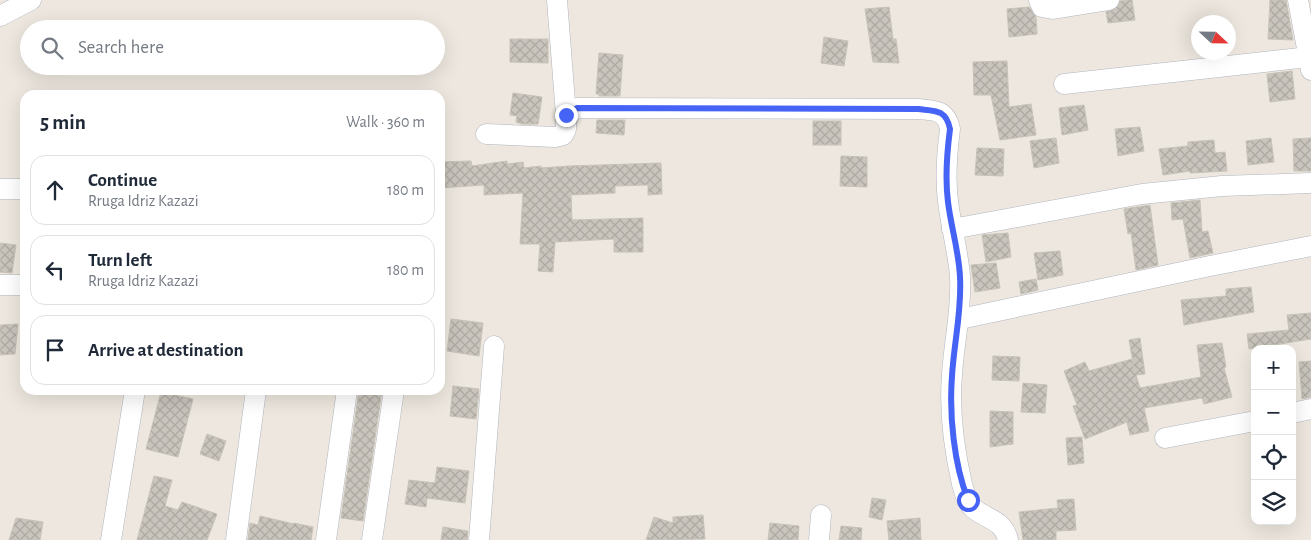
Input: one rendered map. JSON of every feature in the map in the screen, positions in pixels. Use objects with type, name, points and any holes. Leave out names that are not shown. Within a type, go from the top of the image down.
[{"type":"street","points":[[0,16],[31,0]]},
{"type":"street","points":[[486,134],[555,138],[563,136],[566,129],[566,115],[557,0]]},
{"type":"street","points":[[1039,0],[1042,7],[1053,9],[1109,0]]},
{"type":"street","points":[[1064,84],[1310,64],[1298,0]]},
{"type":"street","points":[[566,115],[577,108],[918,109],[939,112],[948,119],[950,129],[947,199],[960,276],[960,319],[952,375],[951,404],[954,441],[962,486],[968,500],[973,508],[1003,527],[1008,540]]},
{"type":"street","points":[[952,228],[1142,194],[1222,186],[1311,183]]},
{"type":"street","points":[[0,189],[20,189]]},
{"type":"street","points":[[960,319],[1311,246]]},
{"type":"street","points":[[0,285],[20,285]]},
{"type":"street","points":[[480,540],[494,346]]},
{"type":"street","points":[[111,540],[134,395]]},
{"type":"street","points":[[236,540],[255,395]]},
{"type":"street","points":[[326,540],[347,395]]},
{"type":"street","points":[[372,540],[393,395]]},
{"type":"street","points":[[1296,412],[1311,409]]},
{"type":"street","points":[[1165,438],[1251,421]]},
{"type":"street","points":[[819,540],[821,516]]},
{"type":"building","points":[[1132,0],[1135,20],[1108,23],[1106,12],[1116,9],[1120,1]]},
{"type":"building","points":[[1270,0],[1286,0],[1293,40],[1268,39]]},
{"type":"building","points":[[889,7],[893,39],[896,39],[899,63],[873,62],[865,9]]},
{"type":"building","points":[[1029,7],[1036,17],[1037,34],[1009,37],[1007,9]]},
{"type":"building","points":[[824,37],[848,41],[844,66],[821,63]]},
{"type":"building","points":[[510,39],[548,39],[548,63],[510,62]]},
{"type":"building","points":[[599,53],[623,55],[620,96],[599,96],[599,94],[596,94]]},
{"type":"building","points":[[1007,61],[1009,107],[1031,104],[1036,135],[1000,140],[991,95],[974,95],[973,62]]},
{"type":"building","points":[[1292,71],[1295,99],[1270,102],[1267,74]]},
{"type":"building","points":[[513,93],[542,97],[538,124],[521,124],[516,122],[517,116],[510,115]]},
{"type":"building","points":[[1084,105],[1088,130],[1062,135],[1059,108]]},
{"type":"building","points":[[597,120],[625,120],[624,135],[596,133]]},
{"type":"building","points":[[813,121],[841,121],[841,145],[813,145]]},
{"type":"building","points":[[1140,127],[1144,151],[1118,156],[1115,129]]},
{"type":"building","points":[[1056,138],[1059,163],[1034,168],[1030,141]]},
{"type":"building","points":[[1271,138],[1274,162],[1248,165],[1246,141]]},
{"type":"building","points":[[1311,138],[1311,171],[1294,171],[1293,139]]},
{"type":"building","points":[[1214,140],[1215,153],[1225,152],[1227,171],[1190,173],[1190,171],[1163,175],[1159,149],[1188,146],[1188,142]]},
{"type":"building","points":[[977,148],[1004,149],[1003,176],[975,175]]},
{"type":"building","points":[[841,156],[867,157],[867,187],[840,186]]},
{"type":"building","points":[[471,161],[472,166],[507,161],[507,164],[523,162],[524,168],[661,163],[662,194],[648,195],[648,185],[615,186],[615,193],[571,195],[572,220],[643,218],[643,252],[614,252],[614,239],[555,242],[553,272],[538,271],[540,244],[520,244],[523,193],[484,195],[484,185],[445,188],[445,162]]},
{"type":"building","points":[[1200,200],[1202,232],[1208,231],[1213,253],[1190,258],[1183,219],[1172,220],[1171,203]]},
{"type":"building","points":[[1150,205],[1158,265],[1136,270],[1131,233],[1128,234],[1124,209]]},
{"type":"building","points":[[1008,233],[1011,257],[986,262],[982,235]]},
{"type":"building","points":[[0,243],[16,245],[12,273],[0,272]]},
{"type":"building","points":[[1060,251],[1063,275],[1038,280],[1034,253]]},
{"type":"building","points":[[996,263],[1000,288],[975,292],[971,265]]},
{"type":"building","points":[[1036,279],[1038,290],[1021,294],[1019,282]]},
{"type":"building","points":[[1251,287],[1254,312],[1184,325],[1181,300],[1226,296],[1226,289]]},
{"type":"building","points":[[1311,313],[1311,339],[1274,345],[1251,345],[1251,349],[1249,349],[1247,334],[1289,330],[1287,315]]},
{"type":"building","points":[[451,319],[483,323],[479,356],[447,351]]},
{"type":"building","points":[[18,324],[15,354],[0,355],[0,325]]},
{"type":"building","points":[[1140,338],[1145,374],[1136,375],[1140,388],[1201,377],[1197,345],[1222,343],[1226,367],[1224,368],[1232,397],[1204,404],[1202,398],[1144,408],[1149,431],[1130,435],[1127,422],[1085,439],[1073,406],[1077,405],[1064,371],[1085,362],[1089,371],[1132,359],[1134,368],[1129,340]]},
{"type":"building","points":[[993,356],[1020,357],[1019,381],[992,380]]},
{"type":"building","points":[[1311,361],[1311,397],[1302,399],[1299,362]]},
{"type":"building","points":[[1023,383],[1047,385],[1045,413],[1021,412]]},
{"type":"building","points":[[453,386],[479,389],[476,419],[450,416]]},
{"type":"building","points":[[160,395],[175,395],[193,399],[178,457],[146,449]]},
{"type":"building","points":[[358,395],[381,395],[363,521],[341,518]]},
{"type":"building","points":[[990,411],[1013,412],[1013,444],[990,447]]},
{"type":"building","points":[[207,434],[226,441],[219,461],[200,454]]},
{"type":"building","points":[[1082,437],[1084,463],[1068,465],[1066,438]]},
{"type":"building","points":[[437,467],[469,471],[465,503],[427,498],[426,507],[405,504],[409,480],[435,483]]},
{"type":"building","points":[[154,476],[172,480],[165,506],[178,510],[182,502],[217,514],[207,540],[137,540]]},
{"type":"building","points":[[872,498],[886,500],[882,520],[869,517]]},
{"type":"building","points":[[1074,499],[1076,530],[1056,531],[1056,540],[1023,540],[1019,512],[1058,508],[1057,500]]},
{"type":"building","points":[[703,515],[705,539],[646,540],[654,517],[673,523],[673,517]]},
{"type":"building","points":[[260,516],[313,527],[311,540],[248,540],[250,523],[258,525]]},
{"type":"building","points":[[16,518],[43,522],[40,540],[9,540]]},
{"type":"building","points":[[920,518],[921,540],[889,540],[887,521]]},
{"type":"building","points":[[770,523],[799,526],[798,540],[768,540]]},
{"type":"building","points":[[841,526],[862,528],[861,540],[839,540]]},
{"type":"building","points":[[443,527],[468,531],[467,540],[441,540]]},
{"type":"route","points":[[566,115],[577,108],[918,109],[939,112],[948,119],[950,129],[947,199],[960,276],[960,319],[955,346],[951,404],[954,441],[962,486],[968,500]]}]
